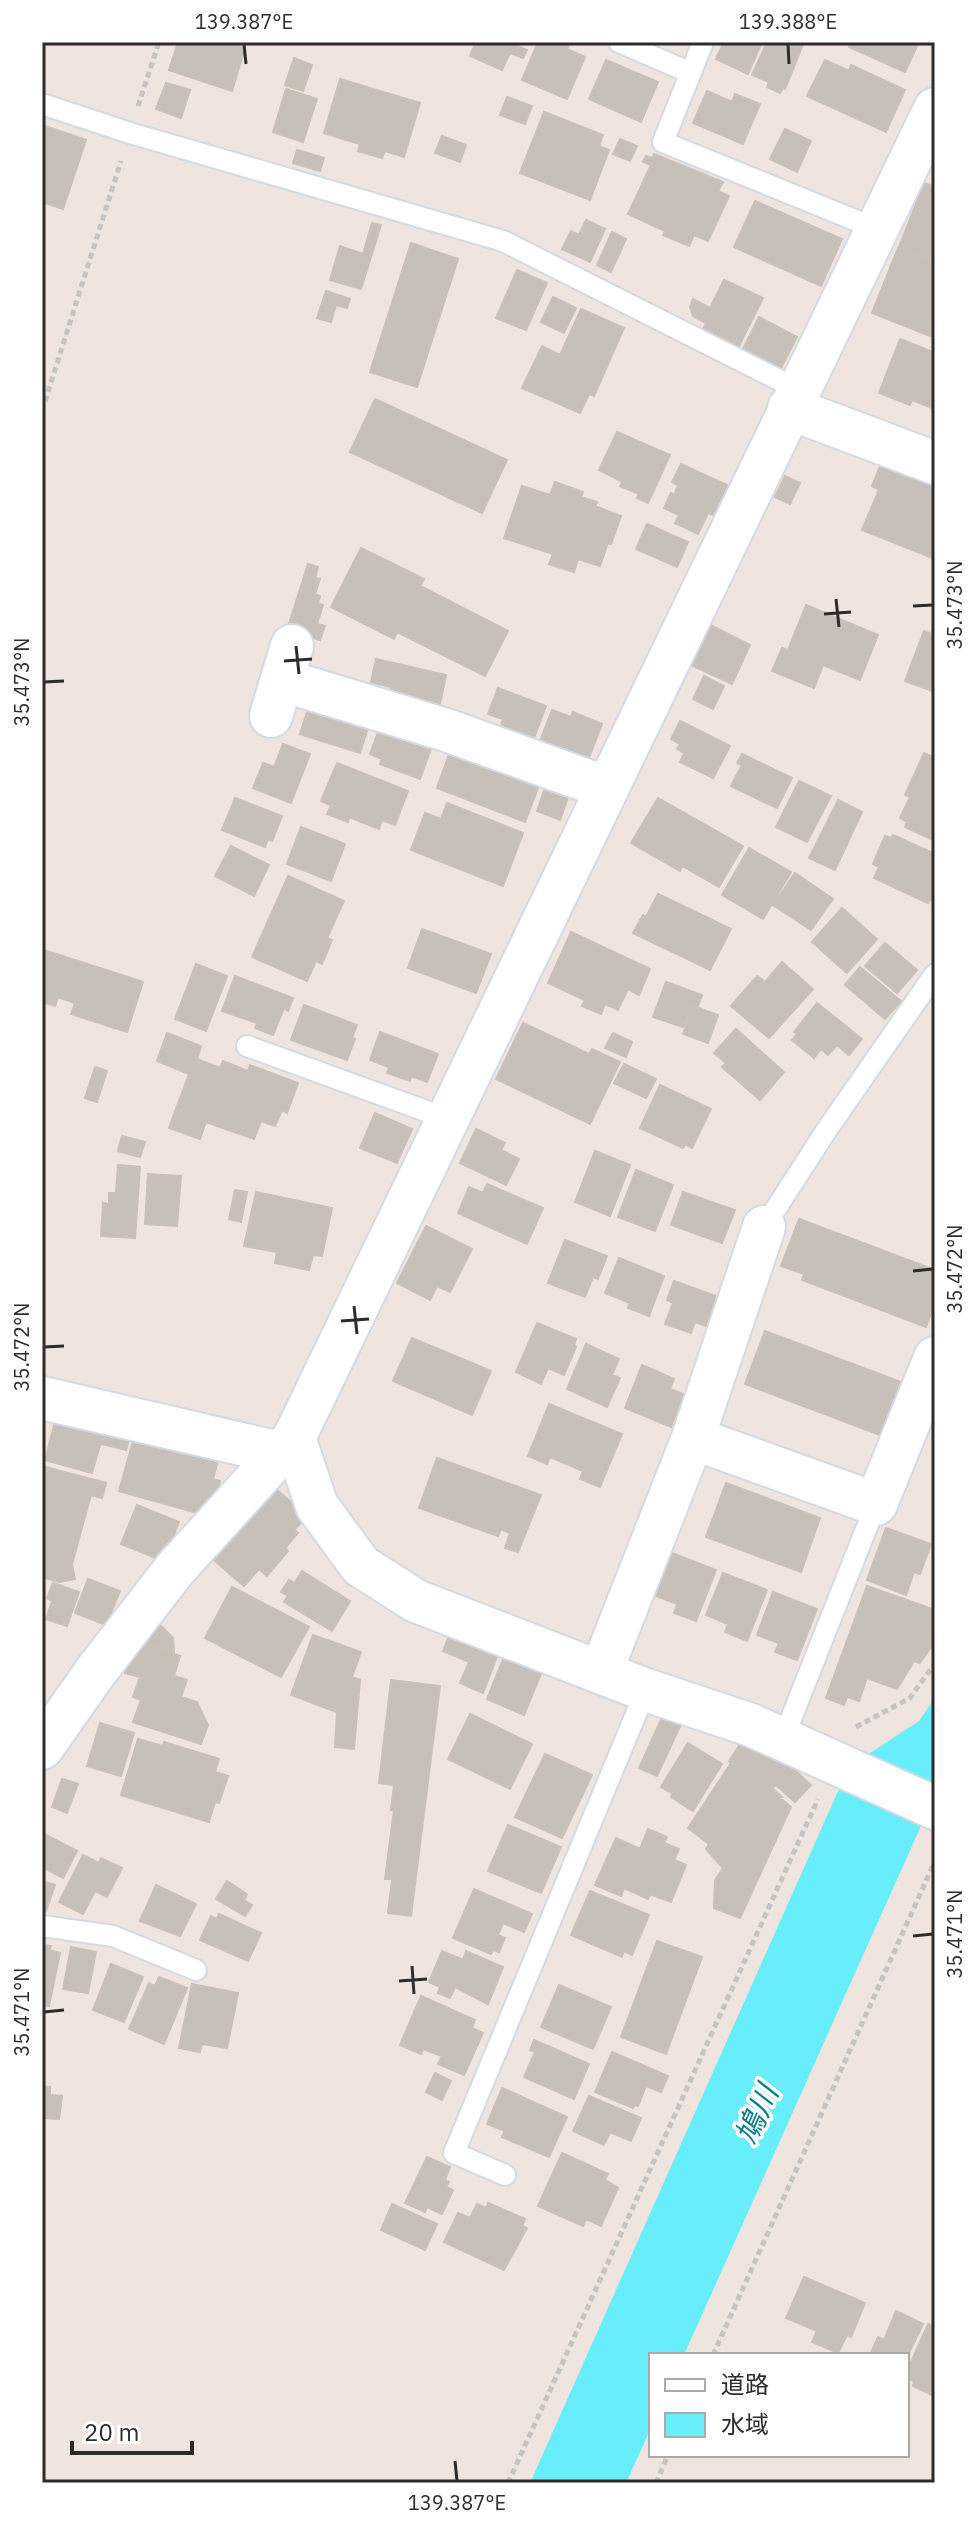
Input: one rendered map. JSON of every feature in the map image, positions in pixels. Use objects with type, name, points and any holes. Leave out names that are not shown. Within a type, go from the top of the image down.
[{"type":"street","points":[[42,1748],[96,1671],[175,1569],[287,1445],[448,1119],[935,109]]},
{"type":"street","points":[[794,399],[935,463]]},
{"type":"street","points":[[282,680],[449,731],[607,788]]},
{"type":"street","points":[[601,1672],[693,1438],[764,1227]]},
{"type":"street","points":[[693,1438],[876,1504],[935,1358]]},
{"type":"street","points":[[42,1398],[287,1445]]},
{"type":"street","points":[[287,1445],[317,1506],[361,1566],[416,1601],[646,1690],[751,1725],[935,1808]]},
{"type":"lane","points":[[619,42],[691,73]]},
{"type":"lane","points":[[703,42],[663,142],[877,229]]},
{"type":"lane","points":[[42,104],[130,133],[503,241],[794,399]]},
{"type":"lane","points":[[764,1227],[935,974]]},
{"type":"lane","points":[[247,1046],[448,1119]]},
{"type":"lane","points":[[783,1739],[876,1504]]},
{"type":"lane","points":[[505,2175],[454,2153],[646,1690]]},
{"type":"lane","points":[[42,1926],[113,1936],[196,1970]]},
{"type":"path","points":[[42,411],[159,42]]},
{"type":"path","points":[[508,2483],[840,1764],[853,1729],[910,1698],[935,1663]]},
{"type":"path","points":[[714,2353],[935,1861]]},
{"type":"path","points":[[656,2483],[667,2457]]},
{"type":"water","points":[[935,1698],[935,1785],[867,1755],[919,1721]]},
{"type":"water","name":"鳩川","points":[[845,1783],[925,1817],[685,2353],[649,2353],[649,2432],[626,2483],[530,2483],[839,1789]]},
{"type":"building","points":[[178,42],[198,45],[199,42],[224,42],[245,48],[232,91],[169,70]]},
{"type":"building","points":[[476,42],[514,42],[527,50],[523,58],[510,53],[502,70],[470,56]]},
{"type":"building","points":[[538,42],[565,42],[570,44],[567,49],[585,57],[567,99],[522,80]]},
{"type":"building","points":[[724,42],[762,42],[748,74],[716,59]]},
{"type":"building","points":[[767,42],[804,42],[785,89],[780,93],[767,87],[769,82],[752,75]]},
{"type":"building","points":[[851,42],[919,42],[905,72],[849,47]]},
{"type":"building","points":[[294,58],[312,65],[303,91],[285,85]]},
{"type":"building","points":[[606,60],[658,82],[641,122],[589,99]]},
{"type":"building","points":[[825,60],[849,71],[851,65],[905,90],[886,132],[807,96]]},
{"type":"building","points":[[340,79],[420,103],[404,157],[385,151],[382,158],[358,151],[360,144],[324,133]]},
{"type":"building","points":[[166,83],[190,90],[181,118],[156,109]]},
{"type":"building","points":[[286,89],[317,99],[303,142],[273,132]]},
{"type":"building","points":[[707,91],[732,102],[735,94],[760,104],[743,144],[693,123]]},
{"type":"building","points":[[507,97],[532,106],[525,124],[500,115]]},
{"type":"building","points":[[544,112],[603,135],[599,146],[609,150],[590,200],[520,173]]},
{"type":"building","points":[[42,125],[86,140],[63,209],[42,202]]},
{"type":"building","points":[[785,129],[811,141],[797,172],[770,159]]},
{"type":"building","points":[[442,136],[466,145],[460,162],[435,153]]},
{"type":"building","points":[[620,139],[637,146],[630,161],[613,154]]},
{"type":"building","points":[[297,150],[324,158],[320,171],[293,163]]},
{"type":"building","points":[[654,154],[723,182],[718,191],[729,196],[708,241],[694,235],[689,246],[628,214],[651,165],[643,162],[646,156],[652,158]]},
{"type":"building","points":[[924,183],[935,187],[935,261],[899,247]]},
{"type":"building","points":[[755,201],[842,239],[821,286],[734,247]]},
{"type":"building","points":[[586,220],[605,229],[590,262],[562,249],[571,231],[579,235]]},
{"type":"building","points":[[372,223],[381,225],[361,289],[330,280],[340,246],[363,254]]},
{"type":"building","points":[[612,232],[626,239],[611,272],[597,265]]},
{"type":"building","points":[[411,243],[458,259],[417,387],[370,372]]},
{"type":"building","points":[[898,248],[935,263],[935,338],[872,313]]},
{"type":"building","points":[[517,270],[547,283],[526,330],[496,318]]},
{"type":"building","points":[[724,280],[763,298],[739,346],[703,329],[706,323],[693,316],[690,307],[693,299],[710,308]]},
{"type":"building","points":[[326,291],[350,299],[347,308],[336,305],[331,322],[317,318]]},
{"type":"building","points":[[553,297],[576,308],[564,333],[541,322]]},
{"type":"building","points":[[581,309],[624,328],[594,396],[589,394],[580,413],[522,388],[542,346],[560,355]]},
{"type":"building","points":[[759,317],[797,337],[780,370],[742,351]]},
{"type":"building","points":[[900,339],[935,353],[935,409],[912,400],[910,405],[879,393]]},
{"type":"building","points":[[375,399],[507,460],[482,513],[350,452]]},
{"type":"building","points":[[617,432],[670,455],[648,503],[637,498],[639,494],[620,486],[623,482],[599,470]]},
{"type":"building","points":[[882,461],[935,482],[935,559],[862,530],[879,490],[872,486]]},
{"type":"building","points":[[681,464],[731,487],[725,500],[721,498],[713,515],[708,513],[698,534],[675,523],[679,515],[664,508],[678,485],[672,482]]},
{"type":"building","points":[[785,476],[800,483],[790,504],[775,497]]},
{"type":"building","points":[[555,482],[583,492],[581,497],[597,502],[595,506],[621,516],[600,566],[578,559],[574,572],[549,564],[553,554],[504,538],[522,486],[550,495]]},
{"type":"building","points":[[647,524],[688,542],[677,567],[636,549]]},
{"type":"building","points":[[361,548],[424,579],[420,586],[508,631],[485,676],[397,632],[394,639],[331,607]]},
{"type":"building","points":[[308,564],[318,567],[315,578],[320,579],[315,594],[320,596],[318,603],[323,605],[317,624],[325,626],[320,640],[287,630]]},
{"type":"building","points":[[806,605],[878,635],[860,680],[823,665],[814,688],[772,671],[782,648],[788,650]]},
{"type":"building","points":[[710,625],[750,645],[732,684],[691,665]]},
{"type":"building","points":[[924,631],[935,635],[935,692],[905,681]]},
{"type":"building","points":[[376,659],[446,675],[440,704],[390,693],[391,687],[371,682]]},
{"type":"building","points":[[704,676],[724,686],[713,709],[693,699]]},
{"type":"building","points":[[498,688],[546,706],[532,743],[499,731],[503,719],[488,714]]},
{"type":"building","points":[[309,706],[369,725],[360,753],[300,734]]},
{"type":"building","points":[[552,710],[571,717],[573,712],[602,724],[588,760],[540,741]]},
{"type":"building","points":[[680,721],[730,746],[713,778],[680,762],[684,753],[677,749],[680,744],[671,739]]},
{"type":"building","points":[[380,727],[432,746],[420,779],[380,764],[382,759],[370,754]]},
{"type":"building","points":[[283,744],[310,754],[291,803],[253,788],[263,763],[274,767]]},
{"type":"building","points":[[451,749],[540,783],[525,822],[437,788]]},
{"type":"building","points":[[924,753],[935,758],[935,841],[905,827],[907,822],[900,818],[910,797],[905,795]]},
{"type":"building","points":[[742,754],[792,778],[777,808],[731,786],[742,765],[737,763]]},
{"type":"building","points":[[337,763],[408,791],[395,825],[382,820],[379,829],[349,817],[348,822],[327,814],[331,805],[321,801]]},
{"type":"building","points":[[799,781],[831,796],[807,842],[776,827]]},
{"type":"building","points":[[546,785],[569,795],[560,820],[537,811]]},
{"type":"building","points":[[235,798],[282,816],[272,841],[268,839],[265,847],[222,830]]},
{"type":"building","points":[[658,798],[743,846],[719,887],[682,866],[680,871],[631,843]]},
{"type":"building","points":[[838,800],[862,812],[835,870],[809,858]]},
{"type":"building","points":[[447,803],[523,833],[503,886],[411,850],[425,813],[441,819]]},
{"type":"building","points":[[301,827],[345,844],[331,881],[287,864]]},
{"type":"building","points":[[893,835],[935,854],[935,902],[929,899],[928,903],[874,878],[879,867],[873,864],[885,836],[891,838]]},
{"type":"building","points":[[231,846],[269,865],[254,896],[215,876]]},
{"type":"building","points":[[749,848],[791,872],[763,919],[722,895]]},
{"type":"building","points":[[795,873],[833,899],[811,930],[773,905]]},
{"type":"building","points":[[288,876],[344,901],[327,938],[332,940],[322,964],[316,961],[307,981],[252,957]]},
{"type":"building","points":[[658,894],[731,929],[710,970],[633,933]]},
{"type":"building","points":[[842,908],[877,939],[847,973],[812,942]]},
{"type":"building","points":[[422,929],[491,954],[476,993],[408,968]]},
{"type":"building","points":[[571,932],[650,969],[639,995],[628,989],[618,1010],[605,1004],[601,1014],[582,1006],[585,1000],[548,983]]},
{"type":"building","points":[[885,943],[917,970],[897,993],[865,966]]},
{"type":"building","points":[[44,950],[143,982],[127,1032],[71,1014],[75,1003],[58,997],[55,1006],[42,1002]]},
{"type":"building","points":[[782,962],[813,989],[769,1038],[731,1006],[757,976],[765,982]]},
{"type":"building","points":[[196,964],[227,976],[206,1031],[175,1019]]},
{"type":"building","points":[[860,967],[901,1001],[885,1019],[845,985]]},
{"type":"building","points":[[235,976],[293,998],[288,1011],[284,1008],[273,1035],[255,1028],[257,1023],[222,1011]]},
{"type":"building","points":[[666,982],[702,995],[698,1006],[692,1004],[683,1027],[653,1017]]},
{"type":"building","points":[[817,1003],[862,1039],[849,1055],[837,1045],[828,1055],[821,1049],[814,1058],[792,1040],[797,1034],[794,1032]]},
{"type":"building","points":[[304,1005],[357,1025],[347,1060],[291,1040]]},
{"type":"building","points":[[693,1006],[718,1015],[708,1043],[683,1034]]},
{"type":"building","points":[[523,1023],[589,1054],[592,1049],[620,1062],[590,1124],[496,1079]]},
{"type":"building","points":[[736,1029],[784,1072],[760,1100],[722,1067],[726,1063],[714,1053]]},
{"type":"building","points":[[380,1032],[438,1054],[427,1082],[411,1076],[410,1081],[387,1073],[389,1067],[370,1060]]},
{"type":"building","points":[[167,1033],[201,1046],[197,1059],[220,1068],[223,1061],[248,1071],[250,1065],[298,1083],[287,1113],[282,1110],[275,1126],[261,1121],[254,1139],[206,1122],[200,1139],[169,1128],[189,1074],[157,1061]]},
{"type":"building","points":[[613,1033],[632,1042],[626,1057],[605,1048]]},
{"type":"building","points":[[624,1064],[656,1079],[646,1098],[614,1083]]},
{"type":"building","points":[[95,1067],[107,1071],[97,1102],[85,1098]]},
{"type":"building","points":[[660,1085],[711,1109],[692,1148],[685,1144],[683,1148],[640,1128]]},
{"type":"building","points":[[375,1113],[412,1129],[397,1163],[360,1148]]},
{"type":"building","points":[[476,1129],[505,1143],[501,1150],[519,1159],[506,1185],[460,1163]]},
{"type":"building","points":[[122,1136],[145,1142],[140,1157],[118,1151]]},
{"type":"building","points":[[595,1151],[630,1165],[610,1216],[575,1202]]},
{"type":"building","points":[[118,1165],[140,1167],[135,1238],[101,1236],[103,1203],[109,1204],[109,1193],[116,1193]]},
{"type":"building","points":[[636,1170],[673,1185],[655,1231],[618,1217]]},
{"type":"building","points":[[148,1174],[181,1176],[177,1226],[145,1224]]},
{"type":"building","points":[[487,1184],[543,1208],[527,1244],[458,1213],[469,1187],[483,1193]]},
{"type":"building","points":[[235,1190],[247,1192],[241,1222],[229,1219]]},
{"type":"building","points":[[256,1192],[332,1208],[322,1256],[313,1255],[309,1270],[275,1263],[277,1252],[244,1246]]},
{"type":"building","points":[[683,1192],[735,1210],[722,1243],[671,1225]]},
{"type":"building","points":[[799,1219],[935,1270],[935,1303],[926,1327],[802,1280],[804,1274],[781,1266]]},
{"type":"building","points":[[426,1226],[472,1249],[450,1292],[437,1286],[430,1300],[397,1283]]},
{"type":"building","points":[[565,1240],[607,1256],[598,1279],[593,1277],[585,1297],[548,1283]]},
{"type":"building","points":[[619,1258],[664,1276],[649,1316],[628,1308],[630,1303],[605,1293]]},
{"type":"building","points":[[674,1281],[719,1297],[708,1327],[695,1322],[691,1333],[665,1324],[673,1303],[667,1300]]},
{"type":"building","points":[[537,1323],[576,1339],[576,1347],[564,1375],[548,1368],[541,1384],[516,1372]]},
{"type":"building","points":[[765,1331],[909,1385],[888,1438],[745,1384]]},
{"type":"building","points":[[412,1338],[491,1371],[472,1415],[393,1381]]},
{"type":"building","points":[[586,1344],[619,1359],[612,1375],[620,1378],[607,1407],[567,1389]]},
{"type":"building","points":[[642,1365],[674,1379],[670,1389],[684,1394],[671,1427],[625,1408]]},
{"type":"building","points":[[549,1404],[622,1434],[600,1487],[580,1479],[583,1471],[550,1457],[547,1464],[528,1456]]},
{"type":"building","points":[[56,1418],[104,1431],[92,1473],[45,1460]]},
{"type":"building","points":[[107,1427],[131,1433],[126,1450],[102,1444]]},
{"type":"building","points":[[135,1434],[219,1457],[213,1479],[220,1481],[214,1501],[206,1498],[201,1514],[119,1491]]},
{"type":"building","points":[[437,1458],[541,1495],[518,1552],[505,1548],[510,1533],[501,1529],[498,1536],[419,1508]]},
{"type":"building","points":[[42,1466],[106,1483],[102,1498],[91,1495],[72,1564],[75,1579],[59,1582],[42,1577]]},
{"type":"building","points":[[726,1483],[820,1518],[801,1572],[706,1537]]},
{"type":"building","points":[[270,1484],[307,1516],[294,1530],[298,1533],[285,1548],[288,1551],[267,1576],[259,1569],[244,1586],[209,1556]]},
{"type":"building","points":[[137,1505],[179,1522],[163,1561],[121,1544]]},
{"type":"building","points":[[886,1528],[931,1544],[920,1574],[914,1572],[906,1595],[867,1580]]},
{"type":"building","points":[[672,1553],[716,1570],[696,1621],[674,1613],[677,1604],[656,1596]]},
{"type":"building","points":[[302,1571],[350,1601],[332,1631],[284,1602],[288,1596],[281,1592],[289,1580],[295,1583]]},
{"type":"building","points":[[723,1573],[767,1590],[747,1641],[725,1632],[728,1624],[706,1615]]},
{"type":"building","points":[[88,1579],[120,1591],[106,1625],[75,1613]]},
{"type":"building","points":[[53,1583],[79,1592],[67,1626],[46,1619],[52,1601],[47,1598]]},
{"type":"building","points":[[867,1586],[935,1610],[935,1641],[920,1663],[914,1661],[897,1689],[867,1678],[859,1701],[847,1697],[844,1705],[826,1698]]},
{"type":"building","points":[[232,1587],[309,1627],[281,1677],[205,1638]]},
{"type":"building","points":[[773,1592],[817,1609],[797,1660],[775,1652],[779,1643],[757,1635]]},
{"type":"building","points":[[153,1618],[173,1638],[174,1652],[136,1640]]},
{"type":"building","points":[[450,1634],[502,1644],[483,1693],[460,1683],[469,1662],[443,1651]]},
{"type":"building","points":[[313,1635],[361,1652],[352,1677],[360,1680],[354,1749],[335,1747],[337,1712],[291,1695]]},
{"type":"building","points":[[135,1642],[180,1656],[174,1676],[187,1680],[181,1697],[197,1702],[208,1725],[201,1744],[133,1722],[141,1700],[133,1697],[140,1677],[125,1673]]},
{"type":"building","points":[[505,1654],[543,1669],[524,1715],[487,1699]]},
{"type":"building","points":[[391,1680],[440,1686],[411,1916],[388,1913],[392,1879],[385,1879],[394,1785],[379,1783]]},
{"type":"building","points":[[664,1713],[682,1722],[657,1776],[639,1768]]},
{"type":"building","points":[[470,1714],[532,1744],[510,1789],[448,1759]]},
{"type":"building","points":[[100,1723],[134,1733],[121,1776],[87,1766]]},
{"type":"building","points":[[138,1739],[163,1746],[164,1742],[219,1759],[215,1772],[228,1776],[209,1822],[121,1795]]},
{"type":"building","points":[[742,1741],[776,1753],[811,1785],[795,1802],[776,1785],[772,1788],[791,1807],[740,1918],[714,1908],[715,1880],[723,1868],[706,1849],[709,1844],[688,1828]]},
{"type":"building","points":[[688,1743],[722,1764],[693,1811],[661,1787]]},
{"type":"building","points":[[545,1754],[592,1775],[562,1838],[515,1817]]},
{"type":"building","points":[[62,1779],[78,1784],[67,1813],[52,1807]]},
{"type":"building","points":[[508,1825],[561,1847],[541,1893],[488,1871]]},
{"type":"building","points":[[648,1829],[667,1837],[664,1843],[679,1849],[674,1860],[686,1865],[671,1902],[650,1894],[648,1899],[624,1888],[621,1896],[595,1885],[616,1838],[640,1849]]},
{"type":"building","points":[[42,1833],[77,1851],[63,1878],[42,1867]]},
{"type":"building","points":[[83,1855],[99,1863],[101,1858],[122,1868],[107,1897],[95,1891],[83,1914],[59,1902]]},
{"type":"building","points":[[42,1881],[55,1885],[46,1911],[42,1909]]},
{"type":"building","points":[[227,1881],[247,1894],[244,1900],[252,1905],[245,1916],[216,1899]]},
{"type":"building","points":[[156,1885],[196,1904],[180,1936],[140,1921]]},
{"type":"building","points":[[474,1889],[532,1914],[524,1932],[503,1923],[498,1935],[505,1938],[499,1952],[493,1950],[491,1954],[453,1938]]},
{"type":"building","points":[[590,1891],[649,1915],[632,1955],[624,1951],[622,1957],[571,1935]]},
{"type":"building","points":[[219,1914],[261,1933],[248,1961],[200,1940],[211,1916],[217,1919]]},
{"type":"building","points":[[657,1941],[702,1957],[666,2054],[621,2037]]},
{"type":"building","points":[[42,1945],[51,1946],[49,1950],[60,1953],[49,2006],[42,2004]]},
{"type":"building","points":[[71,1947],[96,1952],[88,1993],[63,1989]]},
{"type":"building","points":[[442,1951],[463,1960],[466,1951],[503,1967],[488,2004],[455,1987],[450,1998],[438,1993],[440,1987],[429,1982]]},
{"type":"building","points":[[111,1964],[143,1977],[124,2022],[93,2010]]},
{"type":"building","points":[[159,1977],[187,1988],[164,2044],[129,2029],[149,1983],[155,1986]]},
{"type":"building","points":[[192,1984],[238,1993],[227,2048],[202,2044],[200,2052],[179,2048]]},
{"type":"building","points":[[559,1985],[611,2007],[593,2049],[541,2027]]},
{"type":"building","points":[[421,1996],[475,2020],[472,2028],[483,2033],[464,2075],[438,2064],[442,2056],[423,2049],[421,2054],[400,2045]]},
{"type":"building","points":[[534,2040],[589,2064],[574,2099],[524,2077],[535,2052],[530,2050]]},
{"type":"building","points":[[612,2052],[668,2076],[661,2092],[646,2086],[638,2106],[633,2108],[595,2092]]},
{"type":"building","points":[[435,2073],[451,2081],[442,2100],[426,2092]]},
{"type":"building","points":[[42,2086],[50,2087],[50,2095],[62,2096],[59,2119],[42,2118]]},
{"type":"building","points":[[502,2088],[567,2117],[549,2157],[502,2137],[505,2131],[487,2124]]},
{"type":"building","points":[[589,2096],[641,2118],[631,2141],[610,2132],[604,2145],[573,2131]]},
{"type":"building","points":[[562,2153],[608,2174],[605,2180],[618,2188],[601,2226],[586,2219],[583,2226],[538,2206]]},
{"type":"building","points":[[427,2157],[450,2167],[445,2180],[449,2182],[446,2187],[453,2190],[442,2214],[427,2207],[425,2212],[405,2203]]},
{"type":"building","points":[[488,2203],[525,2219],[522,2226],[527,2228],[504,2270],[444,2242],[458,2213],[470,2218],[477,2204],[486,2208]]},
{"type":"building","points":[[392,2204],[437,2224],[425,2250],[381,2230]]},
{"type":"building","points":[[804,2277],[865,2303],[851,2337],[847,2335],[838,2353],[812,2342],[817,2331],[786,2318]]},
{"type":"building","points":[[896,2311],[923,2324],[909,2353],[871,2353],[878,2337],[884,2340]]},
{"type":"building","points":[[928,2324],[935,2327],[934,2396],[913,2386],[914,2381],[909,2379],[909,2367]]}]
